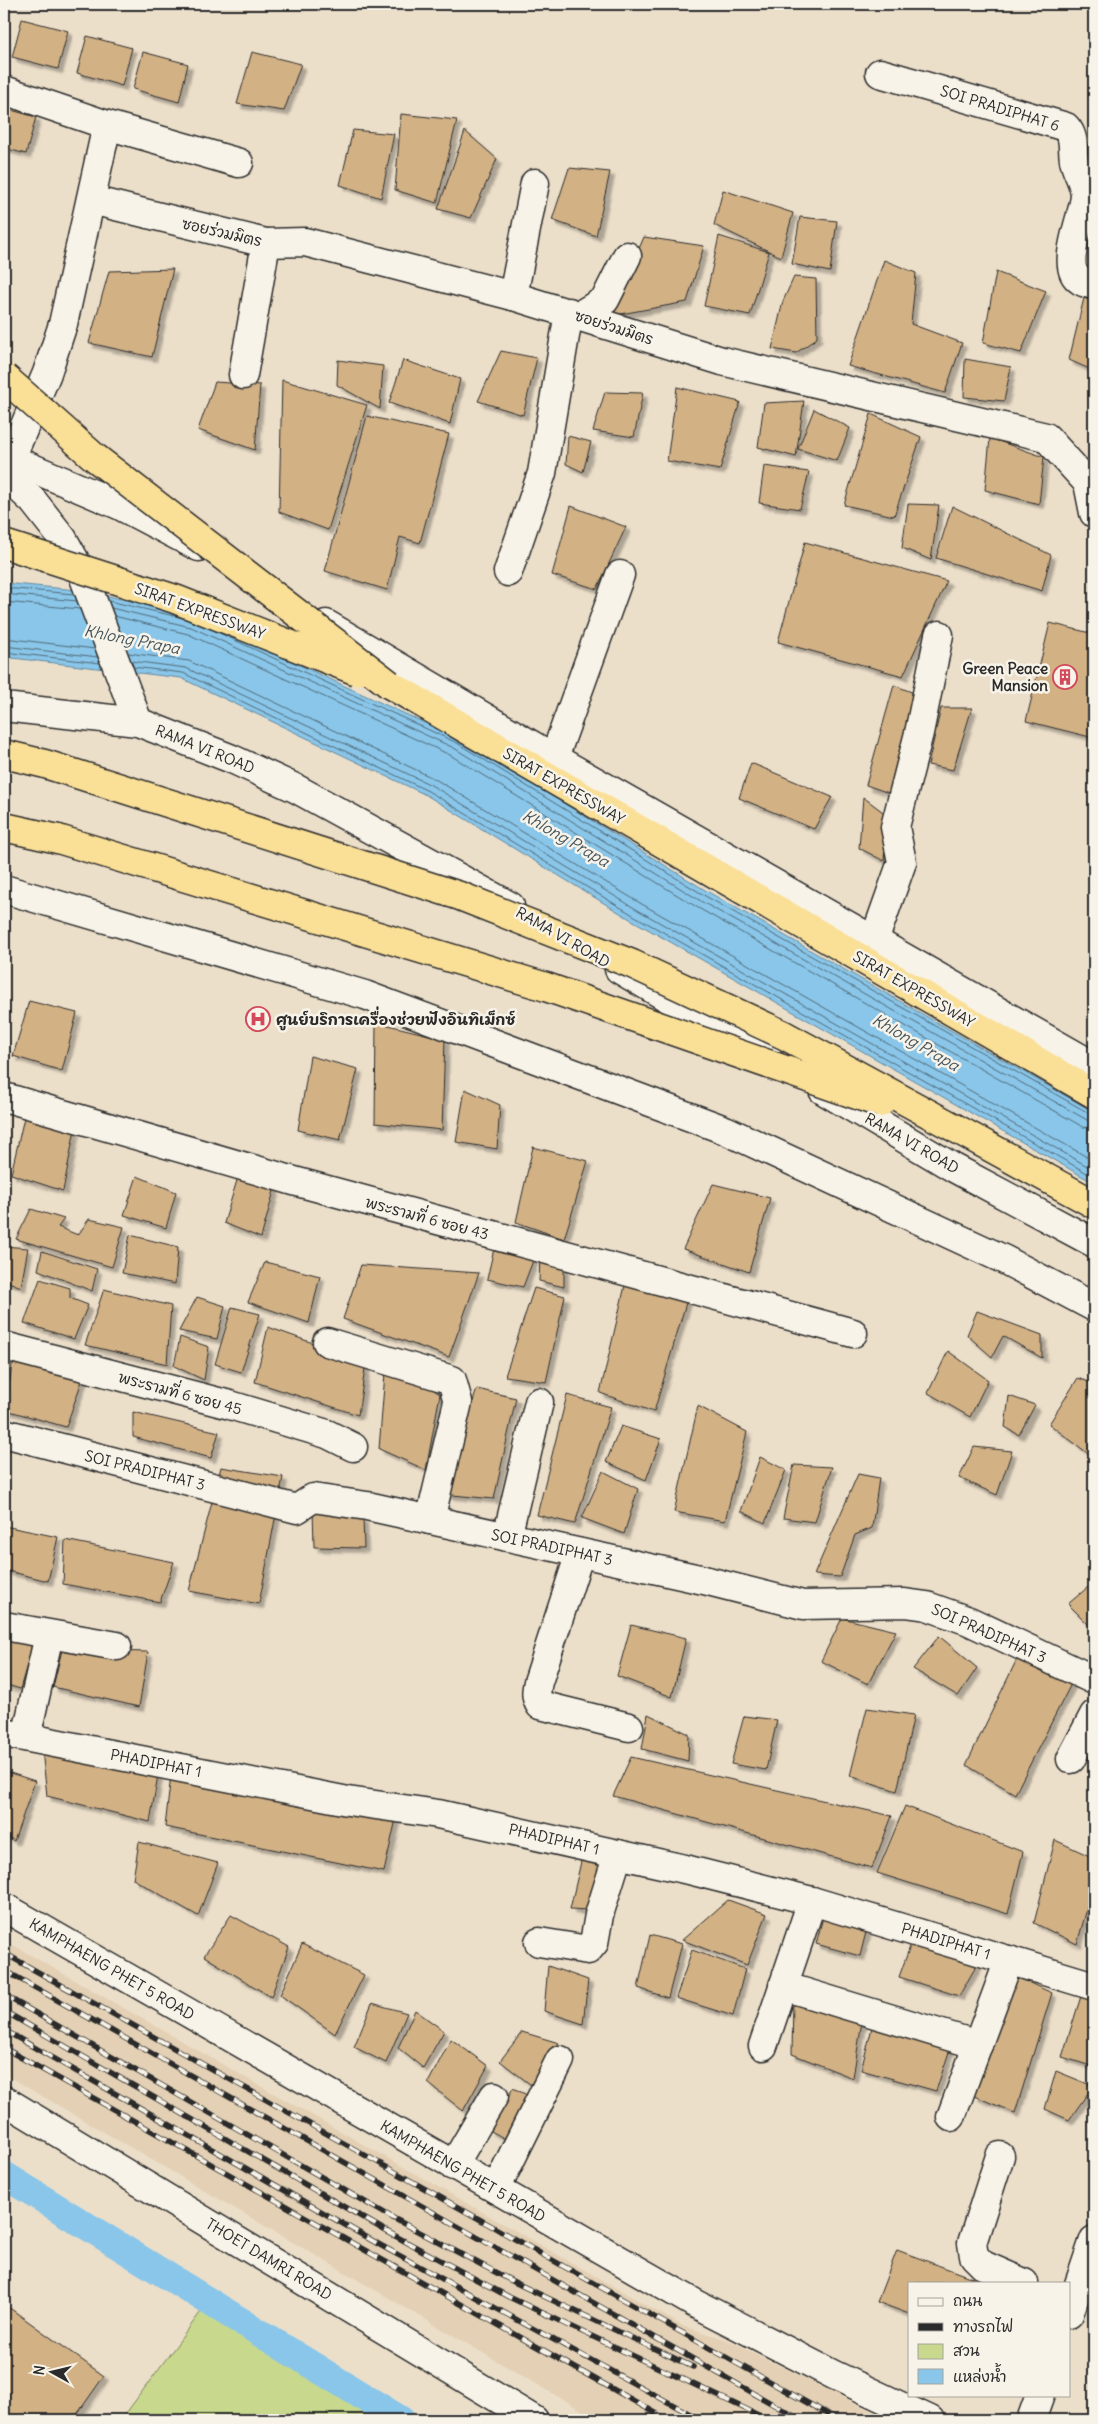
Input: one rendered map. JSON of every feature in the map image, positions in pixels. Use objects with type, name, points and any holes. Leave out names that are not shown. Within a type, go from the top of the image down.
[{"type":"highway","points":[[4,377],[93,456],[389,684]]},
{"type":"highway","name":"SIRAT EXPRESSWAY","points":[[4,544],[175,600],[389,684],[1094,1094]]},
{"type":"highway","points":[[4,754],[45,764],[460,896],[632,964],[775,1031],[1094,1204]]},
{"type":"highway","points":[[4,827],[58,839],[546,988],[955,1128]]},
{"type":"street","name":"SOI PRADIPHAT 6","points":[[880,73],[1066,127],[1072,134],[1074,160],[1084,185],[1085,196],[1073,244],[1073,272],[1079,280],[1094,285]]},
{"type":"street","points":[[4,90],[107,125],[239,163]]},
{"type":"street","points":[[5,468],[47,373],[63,324],[107,125]]},
{"type":"street","points":[[1066,127],[1094,135]]},
{"type":"street","points":[[513,296],[535,183]]},
{"type":"street","name":"ซอยร่วมมิตร","points":[[91,200],[266,243],[305,242],[513,296],[722,361],[1046,437],[1088,483],[1094,513]]},
{"type":"street","points":[[243,375],[266,243]]},
{"type":"street","points":[[508,572],[542,473],[573,314],[605,300],[627,256]]},
{"type":"street","points":[[5,468],[63,539],[83,575],[87,591],[138,722]]},
{"type":"street","points":[[5,468],[119,505],[230,563],[332,628],[554,758],[1094,1066]]},
{"type":"street","points":[[554,758],[620,575]]},
{"type":"street","points":[[874,941],[902,862],[895,827],[919,733],[939,634]]},
{"type":"street","name":"RAMA VI ROAD","points":[[4,706],[138,722],[232,759],[295,788],[565,937],[954,1168],[1094,1243]]},
{"type":"street","points":[[4,889],[365,995],[725,1130],[1003,1259],[1094,1307]]},
{"type":"street","name":"พระรามที่ 6 ซอย 43","points":[[4,1097],[303,1184],[853,1333]]},
{"type":"street","points":[[327,1342],[452,1380],[458,1402],[430,1520]]},
{"type":"street","name":"พระรามที่ 6 ซอย 45","points":[[4,1346],[230,1405],[327,1434],[353,1447]]},
{"type":"street","points":[[507,1537],[539,1402]]},
{"type":"street","name":"SOI PRADIPHAT 3","points":[[4,1433],[297,1509],[313,1498],[367,1506],[803,1605],[905,1603],[927,1606],[969,1621],[1094,1680]]},
{"type":"street","points":[[580,1553],[535,1692],[536,1700],[540,1705],[629,1727]]},
{"type":"street","points":[[4,1626],[117,1646]]},
{"type":"street","points":[[15,1735],[50,1635]]},
{"type":"street","points":[[1071,1759],[1094,1715]]},
{"type":"street","name":"PHADIPHAT 1","points":[[15,1735],[348,1802],[438,1814],[618,1854],[812,1901],[1094,1986]]},
{"type":"street","points":[[539,1942],[588,1950],[594,1943],[599,1915],[618,1854]]},
{"type":"street","points":[[763,2046],[812,1901]]},
{"type":"street","name":"KAMPHAENG PHET 5 ROAD","points":[[4,1907],[696,2304],[834,2375],[930,2420]]},
{"type":"street","points":[[951,2116],[1009,1960]]},
{"type":"street","points":[[783,1986],[978,2045]]},
{"type":"street","points":[[496,2189],[560,2060]]},
{"type":"street","points":[[453,2166],[494,2096]]},
{"type":"street","name":"THOET DAMRI ROAD","points":[[4,2100],[534,2420]]},
{"type":"street","points":[[1000,2156],[972,2244],[974,2256],[983,2265],[1022,2282]]},
{"type":"street","points":[[1070,2307],[1094,2240]]},
{"type":"street","points":[[1031,2420],[1040,2396]]},
{"type":"shaded area","points":[[4,1940],[683,2326],[728,2340],[889,2420],[598,2420],[4,2074]]},
{"type":"green space","points":[[203,2309],[387,2420],[121,2420]]},
{"type":"water","name":"Khlong Prapa","points":[[4,583],[87,591],[194,616],[459,739],[710,893],[1094,1112],[1094,1183],[630,919],[426,795],[181,678],[4,657]]},
{"type":"building","points":[[22,19],[68,31],[58,69],[12,57]]},
{"type":"building","points":[[87,36],[132,48],[122,86],[77,73]]},
{"type":"building","points":[[143,52],[188,64],[179,102],[133,89]]},
{"type":"building","points":[[252,52],[301,64],[284,111],[237,104]]},
{"type":"building","points":[[4,108],[36,117],[26,154],[4,148]]},
{"type":"building","points":[[401,114],[457,120],[437,203],[395,190]]},
{"type":"building","points":[[353,130],[394,134],[381,198],[340,185]]},
{"type":"building","points":[[465,131],[497,159],[471,218],[438,209]]},
{"type":"building","points":[[569,168],[610,172],[596,236],[552,220]]},
{"type":"building","points":[[723,190],[793,213],[781,257],[714,225]]},
{"type":"building","points":[[800,217],[837,221],[830,272],[792,264]]},
{"type":"building","points":[[719,236],[769,252],[750,315],[704,306]]},
{"type":"building","points":[[644,237],[704,246],[687,302],[610,316]]},
{"type":"building","points":[[884,260],[916,273],[911,324],[962,343],[945,393],[848,366]]},
{"type":"building","points":[[173,269],[152,357],[89,343],[109,271]]},
{"type":"building","points":[[996,272],[1046,291],[1021,353],[983,343]]},
{"type":"building","points":[[794,277],[816,279],[817,338],[796,353],[772,349],[783,301]]},
{"type":"building","points":[[1084,298],[1094,302],[1094,371],[1069,360]]},
{"type":"building","points":[[501,351],[537,358],[523,415],[478,401]]},
{"type":"building","points":[[965,359],[1011,367],[1004,401],[964,397]]},
{"type":"building","points":[[338,360],[383,366],[380,409],[337,385]]},
{"type":"building","points":[[403,360],[460,379],[450,424],[389,403]]},
{"type":"building","points":[[282,380],[367,405],[328,530],[279,512]]},
{"type":"building","points":[[215,382],[260,385],[255,450],[198,430]]},
{"type":"building","points":[[677,387],[740,402],[720,470],[667,461]]},
{"type":"building","points":[[605,392],[643,393],[634,437],[593,431]]},
{"type":"building","points":[[804,401],[796,457],[758,447],[764,403]]},
{"type":"building","points":[[814,409],[850,428],[837,461],[798,449]]},
{"type":"building","points":[[871,414],[921,437],[894,516],[844,505]]},
{"type":"building","points":[[367,416],[449,434],[420,543],[400,537],[387,590],[325,571]]},
{"type":"building","points":[[568,436],[591,442],[583,472],[566,464]]},
{"type":"building","points":[[990,438],[1044,457],[1039,504],[985,490]]},
{"type":"building","points":[[764,466],[809,472],[800,509],[759,503]]},
{"type":"building","points":[[908,504],[939,505],[931,560],[902,548]]},
{"type":"building","points":[[571,506],[626,527],[597,589],[552,575]]},
{"type":"building","points":[[952,506],[1051,555],[1042,591],[936,558]]},
{"type":"building","points":[[805,542],[947,581],[903,676],[778,642]]},
{"type":"building","name":"Green Peace Mansion","points":[[1050,623],[1094,634],[1094,738],[1026,721]]},
{"type":"building","points":[[894,685],[914,693],[889,793],[866,785]]},
{"type":"building","points":[[941,708],[972,708],[953,770],[928,765]]},
{"type":"building","points":[[751,763],[832,797],[814,829],[739,798]]},
{"type":"building","points":[[863,797],[887,815],[884,861],[859,848]]},
{"type":"building","points":[[29,1001],[77,1013],[62,1071],[13,1056]]},
{"type":"building","points":[[376,1022],[445,1039],[442,1130],[375,1123]]},
{"type":"building","points":[[310,1056],[358,1069],[340,1140],[298,1130]]},
{"type":"building","points":[[465,1089],[500,1105],[497,1149],[456,1142]]},
{"type":"building","points":[[25,1113],[75,1129],[63,1191],[11,1174]]},
{"type":"building","points":[[533,1147],[588,1161],[564,1239],[516,1222]]},
{"type":"building","points":[[137,1176],[176,1192],[166,1228],[124,1215]]},
{"type":"building","points":[[238,1177],[275,1187],[261,1238],[224,1223]]},
{"type":"building","points":[[713,1184],[770,1198],[749,1272],[683,1249]]},
{"type":"building","points":[[31,1209],[64,1219],[58,1227],[78,1235],[89,1219],[124,1227],[112,1267],[16,1239]]},
{"type":"building","points":[[130,1235],[178,1247],[175,1284],[122,1273]]},
{"type":"building","points":[[495,1244],[534,1258],[523,1287],[487,1279]]},
{"type":"building","points":[[4,1246],[28,1248],[21,1287],[4,1280]]},
{"type":"building","points":[[42,1251],[97,1269],[92,1291],[38,1270]]},
{"type":"building","points":[[540,1258],[564,1261],[564,1287],[539,1281]]},
{"type":"building","points":[[265,1262],[320,1276],[309,1323],[248,1302]]},
{"type":"building","points":[[361,1265],[479,1273],[449,1357],[343,1319]]},
{"type":"building","points":[[627,1277],[688,1296],[654,1412],[600,1393]]},
{"type":"building","points":[[40,1279],[70,1288],[70,1298],[88,1305],[74,1339],[24,1323]]},
{"type":"building","points":[[534,1288],[565,1296],[546,1382],[505,1376]]},
{"type":"building","points":[[104,1289],[171,1306],[167,1364],[85,1345]]},
{"type":"building","points":[[197,1297],[225,1306],[217,1339],[179,1331]]},
{"type":"building","points":[[232,1307],[260,1314],[241,1372],[215,1364]]},
{"type":"building","points":[[977,1311],[1042,1335],[1042,1358],[1003,1336],[992,1357],[967,1335]]},
{"type":"building","points":[[268,1327],[366,1362],[358,1415],[255,1382]]},
{"type":"building","points":[[180,1337],[209,1347],[204,1380],[174,1366]]},
{"type":"building","points":[[948,1351],[988,1380],[970,1417],[928,1393]]},
{"type":"building","points":[[13,1356],[84,1375],[66,1427],[6,1410]]},
{"type":"building","points":[[386,1360],[440,1394],[426,1470],[379,1449]]},
{"type":"building","points":[[1078,1378],[1094,1384],[1094,1458],[1049,1424]]},
{"type":"building","points":[[477,1389],[516,1398],[494,1499],[442,1494]]},
{"type":"building","points":[[567,1395],[611,1407],[575,1524],[537,1515]]},
{"type":"building","points":[[1009,1396],[1035,1405],[1019,1435],[1005,1427]]},
{"type":"building","points":[[698,1406],[747,1432],[725,1521],[674,1512]]},
{"type":"building","points":[[133,1412],[219,1432],[211,1458],[133,1437]]},
{"type":"building","points":[[621,1426],[661,1439],[646,1480],[606,1462]]},
{"type":"building","points":[[974,1447],[1012,1451],[997,1495],[959,1478]]},
{"type":"building","points":[[760,1457],[786,1470],[765,1523],[741,1511]]},
{"type":"building","points":[[794,1465],[832,1467],[815,1522],[783,1518]]},
{"type":"building","points":[[221,1467],[283,1477],[259,1604],[189,1591]]},
{"type":"building","points":[[603,1471],[638,1489],[624,1534],[582,1518]]},
{"type":"building","points":[[858,1474],[879,1478],[872,1528],[855,1535],[840,1577],[814,1575]]},
{"type":"building","points":[[313,1509],[363,1519],[364,1548],[314,1547]]},
{"type":"building","points":[[4,1526],[58,1537],[48,1581],[4,1570]]},
{"type":"building","points":[[65,1540],[174,1562],[160,1602],[63,1584]]},
{"type":"building","points":[[1094,1582],[1094,1630],[1068,1604]]},
{"type":"building","points":[[842,1618],[896,1631],[868,1684],[821,1661]]},
{"type":"building","points":[[631,1625],[686,1638],[672,1697],[617,1676]]},
{"type":"building","points":[[939,1636],[977,1668],[958,1696],[913,1669]]},
{"type":"building","points":[[4,1638],[33,1644],[20,1689],[4,1684]]},
{"type":"building","points":[[62,1650],[148,1652],[139,1707],[53,1687]]},
{"type":"building","points":[[1018,1657],[1072,1682],[1015,1794],[966,1765]]},
{"type":"building","points":[[867,1708],[914,1715],[897,1791],[850,1776]]},
{"type":"building","points":[[648,1714],[689,1734],[688,1761],[642,1749]]},
{"type":"building","points":[[744,1716],[777,1720],[766,1770],[731,1764]]},
{"type":"building","points":[[42,1750],[158,1775],[150,1822],[47,1796]]},
{"type":"building","points":[[631,1757],[892,1816],[872,1868],[613,1796]]},
{"type":"building","points":[[4,1771],[35,1781],[14,1841],[4,1834]]},
{"type":"building","points":[[171,1775],[396,1819],[384,1872],[165,1827]]},
{"type":"building","points":[[905,1806],[1023,1852],[1008,1914],[877,1873]]},
{"type":"building","points":[[1055,1840],[1094,1858],[1094,1884],[1077,1944],[1034,1923]]},
{"type":"building","points":[[139,1842],[218,1863],[198,1916],[133,1879]]},
{"type":"building","points":[[583,1853],[603,1855],[588,1910],[570,1909]]},
{"type":"building","points":[[728,1900],[767,1914],[747,1965],[682,1940]]},
{"type":"building","points":[[824,1913],[867,1928],[860,1956],[816,1944]]},
{"type":"building","points":[[231,1915],[289,1947],[271,1997],[204,1956]]},
{"type":"building","points":[[650,1935],[682,1944],[668,1998],[638,1988]]},
{"type":"building","points":[[913,1938],[978,1963],[959,1996],[899,1977]]},
{"type":"building","points":[[302,1944],[364,1975],[335,2034],[280,1995]]},
{"type":"building","points":[[692,1950],[745,1969],[733,2016],[676,1998]]},
{"type":"building","points":[[548,1966],[588,1980],[583,2024],[544,2011]]},
{"type":"building","points":[[1012,1975],[1052,1993],[1015,2113],[974,2096]]},
{"type":"building","points":[[1082,1993],[1094,2000],[1094,2067],[1062,2057]]},
{"type":"building","points":[[793,1999],[862,2021],[853,2078],[792,2054]]},
{"type":"building","points":[[372,2003],[407,2013],[386,2063],[354,2047]]},
{"type":"building","points":[[415,2010],[444,2031],[423,2068],[398,2048]]},
{"type":"building","points":[[874,2020],[951,2046],[936,2091],[861,2070]]},
{"type":"building","points":[[522,2032],[559,2043],[531,2085],[500,2061]]},
{"type":"building","points":[[451,2039],[488,2066],[463,2111],[428,2083]]},
{"type":"building","points":[[1056,2071],[1093,2086],[1069,2120],[1045,2109]]},
{"type":"building","points":[[513,2088],[527,2095],[509,2141],[489,2130]]},
{"type":"building","points":[[897,2250],[983,2282],[908,2282],[908,2314],[877,2302]]},
{"type":"building","points":[[4,2304],[104,2376],[73,2420],[4,2420]]},
{"type":"waterway","points":[[4,2175],[401,2420]]},
{"type":"railway","points":[[4,1953],[838,2420]]},
{"type":"railway","points":[[4,1970],[801,2420]]},
{"type":"railway","points":[[4,1995],[393,2218],[516,2283],[693,2367]]},
{"type":"railway","points":[[4,2011],[386,2231],[509,2297],[769,2420]]},
{"type":"railway","points":[[4,2030],[380,2245],[701,2420]]},
{"type":"railway","points":[[4,2048],[668,2420]]},
{"type":"place","name":"Green Peace Mansion","points":[[1065,677]]},
{"type":"place","name":"ศูนย์บริการเครื่องช่วยฟังอินทิเม็กซ์","points":[[258,1019]]}]
